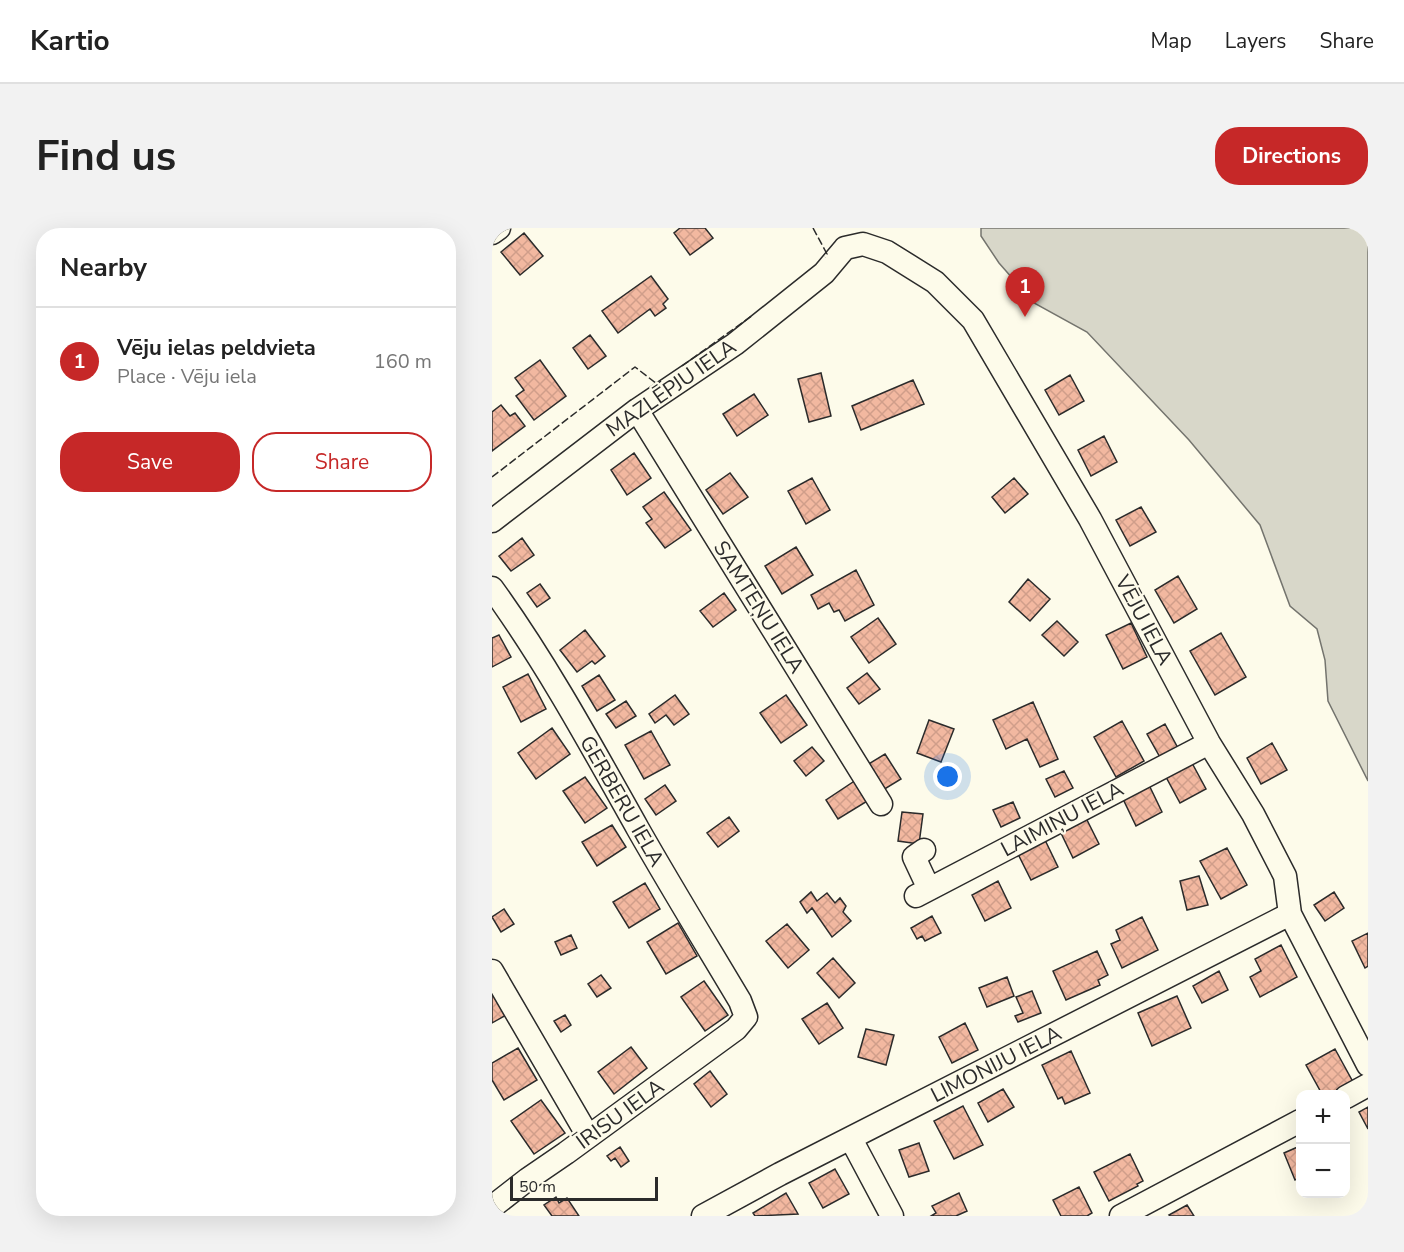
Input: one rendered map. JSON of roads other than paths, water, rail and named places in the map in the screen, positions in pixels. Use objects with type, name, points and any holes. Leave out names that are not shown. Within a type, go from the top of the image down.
[{"type":"street","points":[[492,233],[499,228]]},
{"type":"street","name":"MAZLĒPJU IELA","points":[[492,521],[637,410],[735,344],[824,273],[843,238]]},
{"type":"street","name":"VĒJU IELA","points":[[843,238],[887,252],[935,282],[973,320],[1090,519],[1209,743],[1253,814],[1285,876],[1290,915],[1368,1065]]},
{"type":"street","name":"SAMTEŅU IELA","points":[[637,410],[881,804]]},
{"type":"street","name":"GERBERU IELA","points":[[492,588],[549,674],[670,885],[740,1001],[746,1017]]},
{"type":"street","name":"LAIMIŅU IELA","points":[[924,850],[914,856],[923,893],[1209,743]]},
{"type":"street","name":"LIMONIJU IELA","points":[[703,1216],[1272,922],[1290,915]]},
{"type":"street","points":[[492,971],[588,1136]]},
{"type":"street","name":"ĪRISU IELA","points":[[492,1207],[736,1029],[746,1017]]},
{"type":"street","points":[[1350,1095],[1368,1085]]},
{"type":"street","points":[[1121,1216],[1296,1123]]},
{"type":"street","points":[[851,1139],[892,1216]]},
{"type":"place","name":"Vēju ielas peldvieta","points":[[1025,317]]}]
